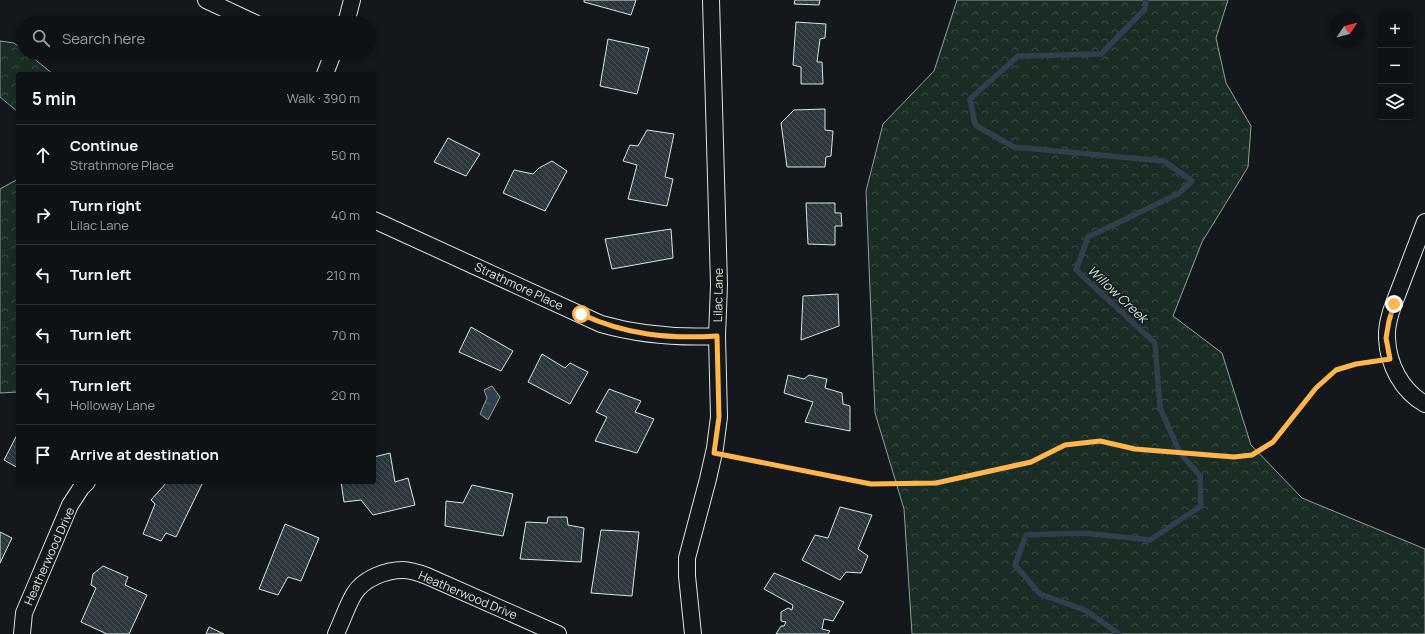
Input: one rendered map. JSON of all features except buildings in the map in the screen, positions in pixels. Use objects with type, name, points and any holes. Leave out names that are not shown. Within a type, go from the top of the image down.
[{"type":"street","points":[[206,0],[240,16]]},
{"type":"street","points":[[348,16],[352,0]]},
{"type":"street","name":"Lilac Lane","points":[[693,634],[687,576],[687,558],[714,453],[719,417],[717,336],[719,286],[711,0]]},
{"type":"street","points":[[325,72],[327,60]]},
{"type":"street","name":"Strathmore Place","points":[[376,221],[601,324],[626,331],[647,334],[696,337],[717,336]]},
{"type":"street","points":[[1425,222],[1394,304],[1386,338],[1390,359],[1397,375],[1407,390],[1425,404]]},
{"type":"street","name":"Heatherwood Drive","points":[[22,634],[24,613],[70,505],[85,484]]},
{"type":"street","name":"Heatherwood Drive","points":[[336,634],[354,593],[364,583],[376,576],[403,570],[427,576],[558,634]]},
{"type":"path","points":[[714,453],[871,484],[936,483],[1031,462],[1065,445],[1100,441],[1135,449],[1234,457],[1252,455],[1273,442],[1316,388],[1336,370],[1356,364],[1390,359]]},
{"type":"green space","points":[[957,0],[1228,0],[1216,38],[1226,83],[1251,126],[1248,167],[1202,242],[1173,316],[1222,353],[1251,445],[1302,498],[1425,549],[1425,634],[912,634],[904,509],[875,413],[866,191],[883,124],[934,71]]},
{"type":"green space","points":[[0,41],[16,45],[16,60],[36,60],[51,72],[16,72],[16,110],[0,97]]},
{"type":"green space","points":[[16,180],[16,392],[0,393],[0,189]]},
{"type":"water","points":[[492,386],[500,397],[488,420],[480,414],[487,398],[484,390]]},
{"type":"waterway","name":"Willow Creek","points":[[1119,634],[1085,610],[1040,594],[1015,565],[1026,535],[1083,533],[1150,540],[1201,506],[1200,476],[1180,453],[1160,408],[1155,343],[1076,270],[1088,237],[1178,194],[1192,181],[1164,161],[1014,147],[975,125],[970,99],[1018,56],[1101,54],[1145,9],[1146,0]]},
{"type":"route","points":[[581,314],[601,324],[626,331],[672,336],[717,336],[719,417],[714,453],[871,484],[936,483],[993,469],[1031,462],[1065,445],[1100,441],[1135,449],[1234,457],[1252,455],[1273,442],[1316,388],[1336,370],[1356,364],[1390,359],[1386,338],[1394,304]]}]
